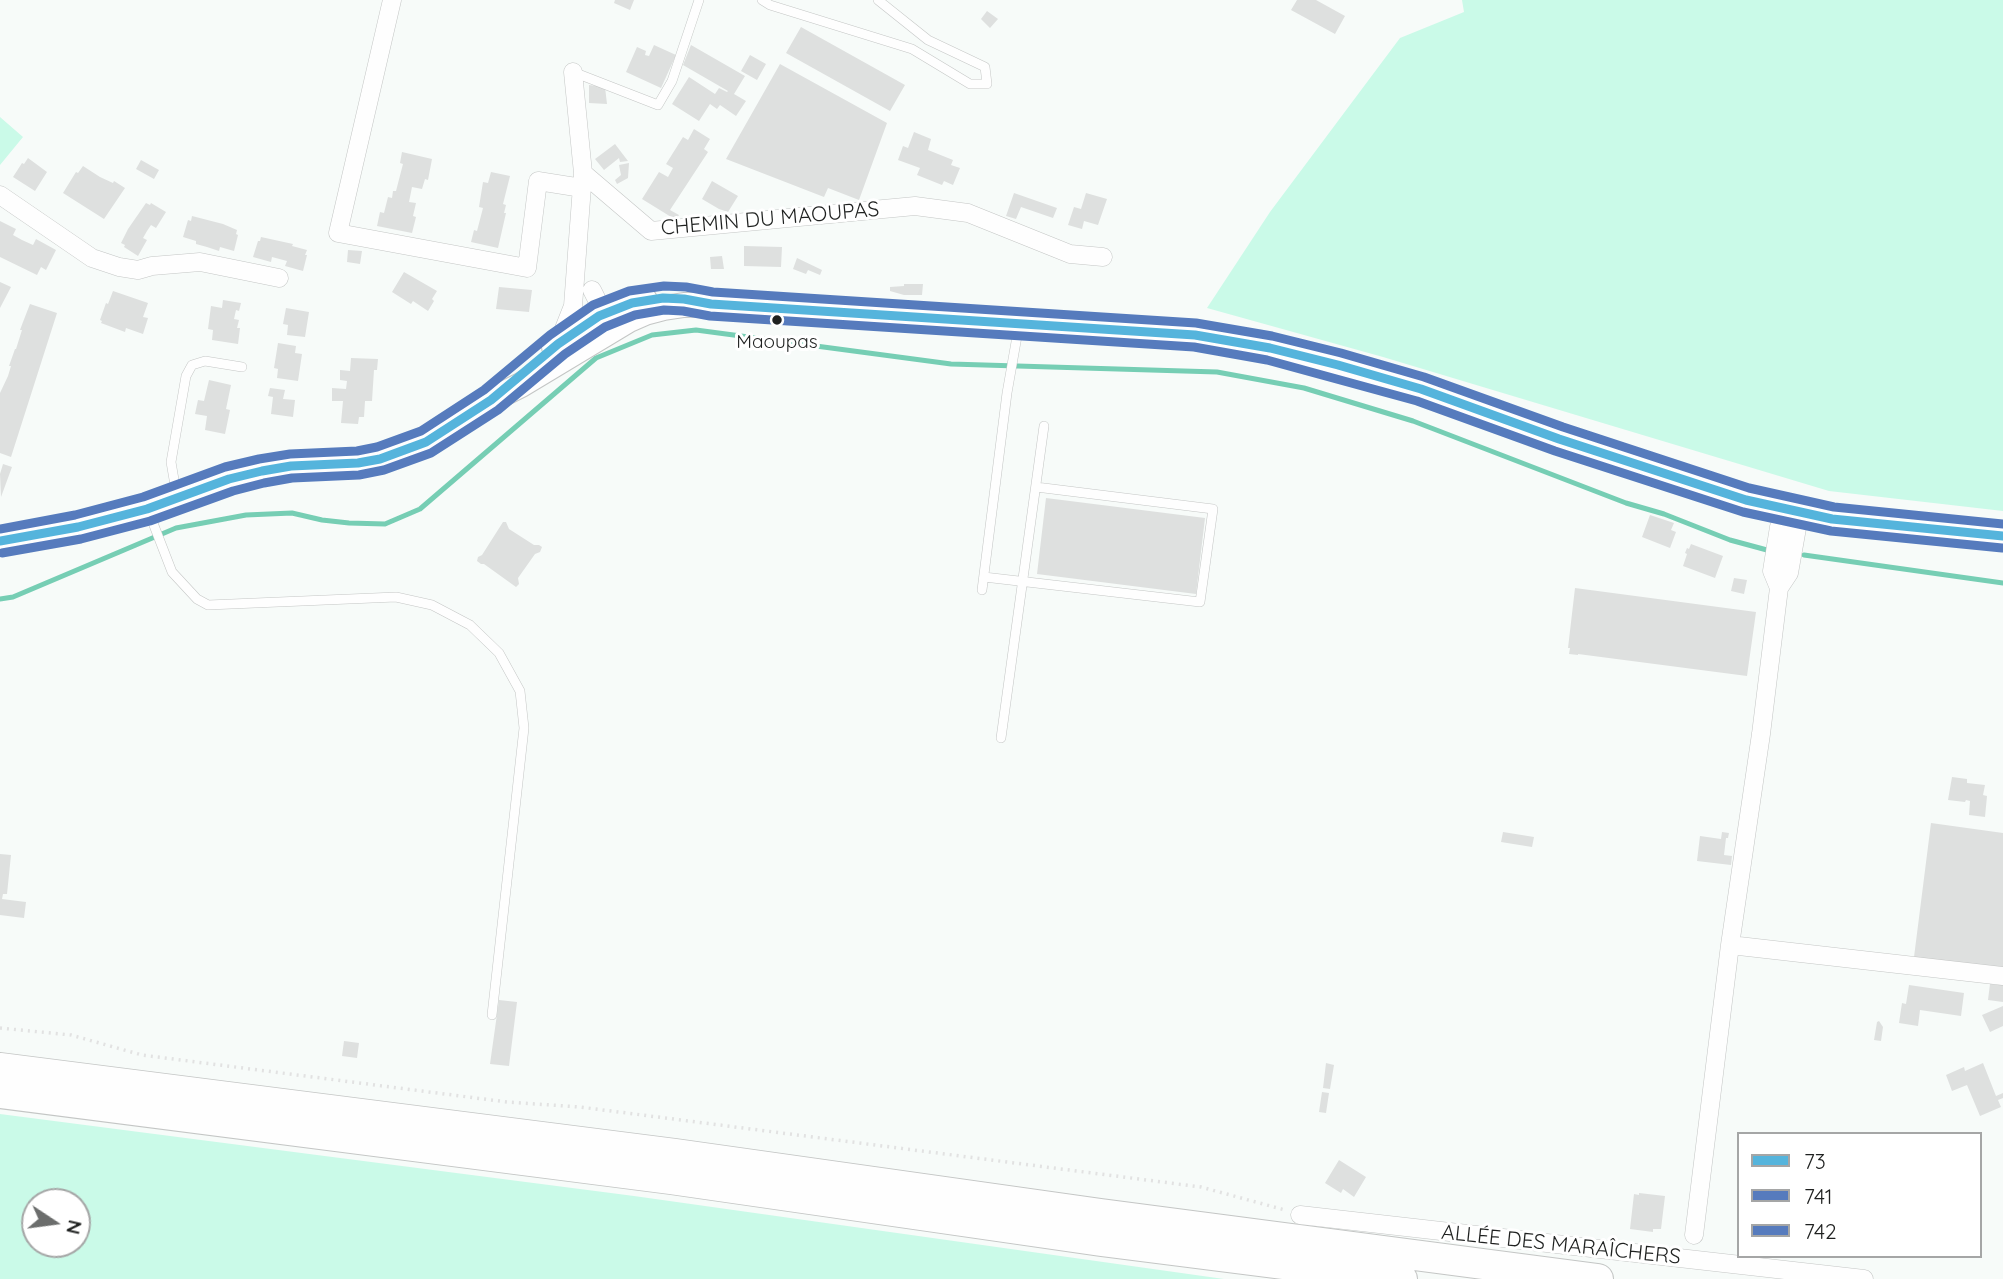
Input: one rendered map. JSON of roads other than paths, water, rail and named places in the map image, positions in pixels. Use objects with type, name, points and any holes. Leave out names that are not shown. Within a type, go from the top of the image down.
[{"type":"highway","points":[[0,1068],[675,1154],[1115,1216],[1598,1279]]},
{"type":"highway","points":[[0,1093],[671,1179],[1101,1241],[1402,1279]]},
{"type":"main road","points":[[0,541],[151,518],[178,499],[229,478],[291,466],[358,463],[380,459],[426,442],[491,400],[522,386],[596,318],[632,303],[663,298],[711,304]]},
{"type":"main road","points":[[596,318],[645,313],[684,304],[711,304],[1195,335],[1270,348],[1421,389],[1559,439],[1746,500],[1832,519],[2003,536]]},
{"type":"street","points":[[393,0],[338,233],[527,268],[538,181],[582,180]]},
{"type":"street","points":[[573,72],[582,180],[577,263],[596,318]]},
{"type":"street","name":"CHEMIN DU MAOUPAS","points":[[582,180],[652,231],[915,206],[968,213],[1070,254],[1102,257]]},
{"type":"street","points":[[0,195],[92,258],[110,264],[138,270],[152,266],[200,262],[279,278]]},
{"type":"street","points":[[556,354],[596,318],[599,304],[577,263]]},
{"type":"street","points":[[592,290],[632,303]]},
{"type":"street","points":[[1694,1235],[1779,588],[1772,572],[1773,560],[1779,527],[1792,511]]},
{"type":"street","points":[[1730,945],[2003,976]]},
{"type":"street","name":"ALLÉE DES MARAÎCHERS","points":[[1300,1215],[1864,1279]]},
{"type":"lane","points":[[573,72],[658,105],[672,81],[699,0]]},
{"type":"lane","points":[[762,0],[770,5],[912,49],[970,84],[987,83],[985,67],[928,40],[878,0]]},
{"type":"lane","points":[[982,590],[1007,393],[1020,323]]},
{"type":"lane","points":[[178,499],[171,462],[186,376],[192,365],[205,361],[242,367]]},
{"type":"lane","points":[[1001,738],[1044,426]]},
{"type":"lane","points":[[984,577],[1200,602],[1213,509],[1036,487]]},
{"type":"lane","points":[[151,518],[172,572],[197,599],[208,604],[396,597],[432,605],[461,620],[470,625],[499,653],[520,691],[524,728],[492,1015]]},
{"type":"waterway","points":[[0,599],[13,597],[176,528],[246,515],[292,513],[322,520],[385,524],[420,509],[596,358],[652,335],[696,330],[951,364],[1217,372],[1304,388],[1413,421],[1626,503],[1664,514],[1730,540],[1767,550]]},
{"type":"waterway","points":[[1804,555],[2003,583]]},
{"type":"place","name":"Maoupas","points":[[777,320]]}]
